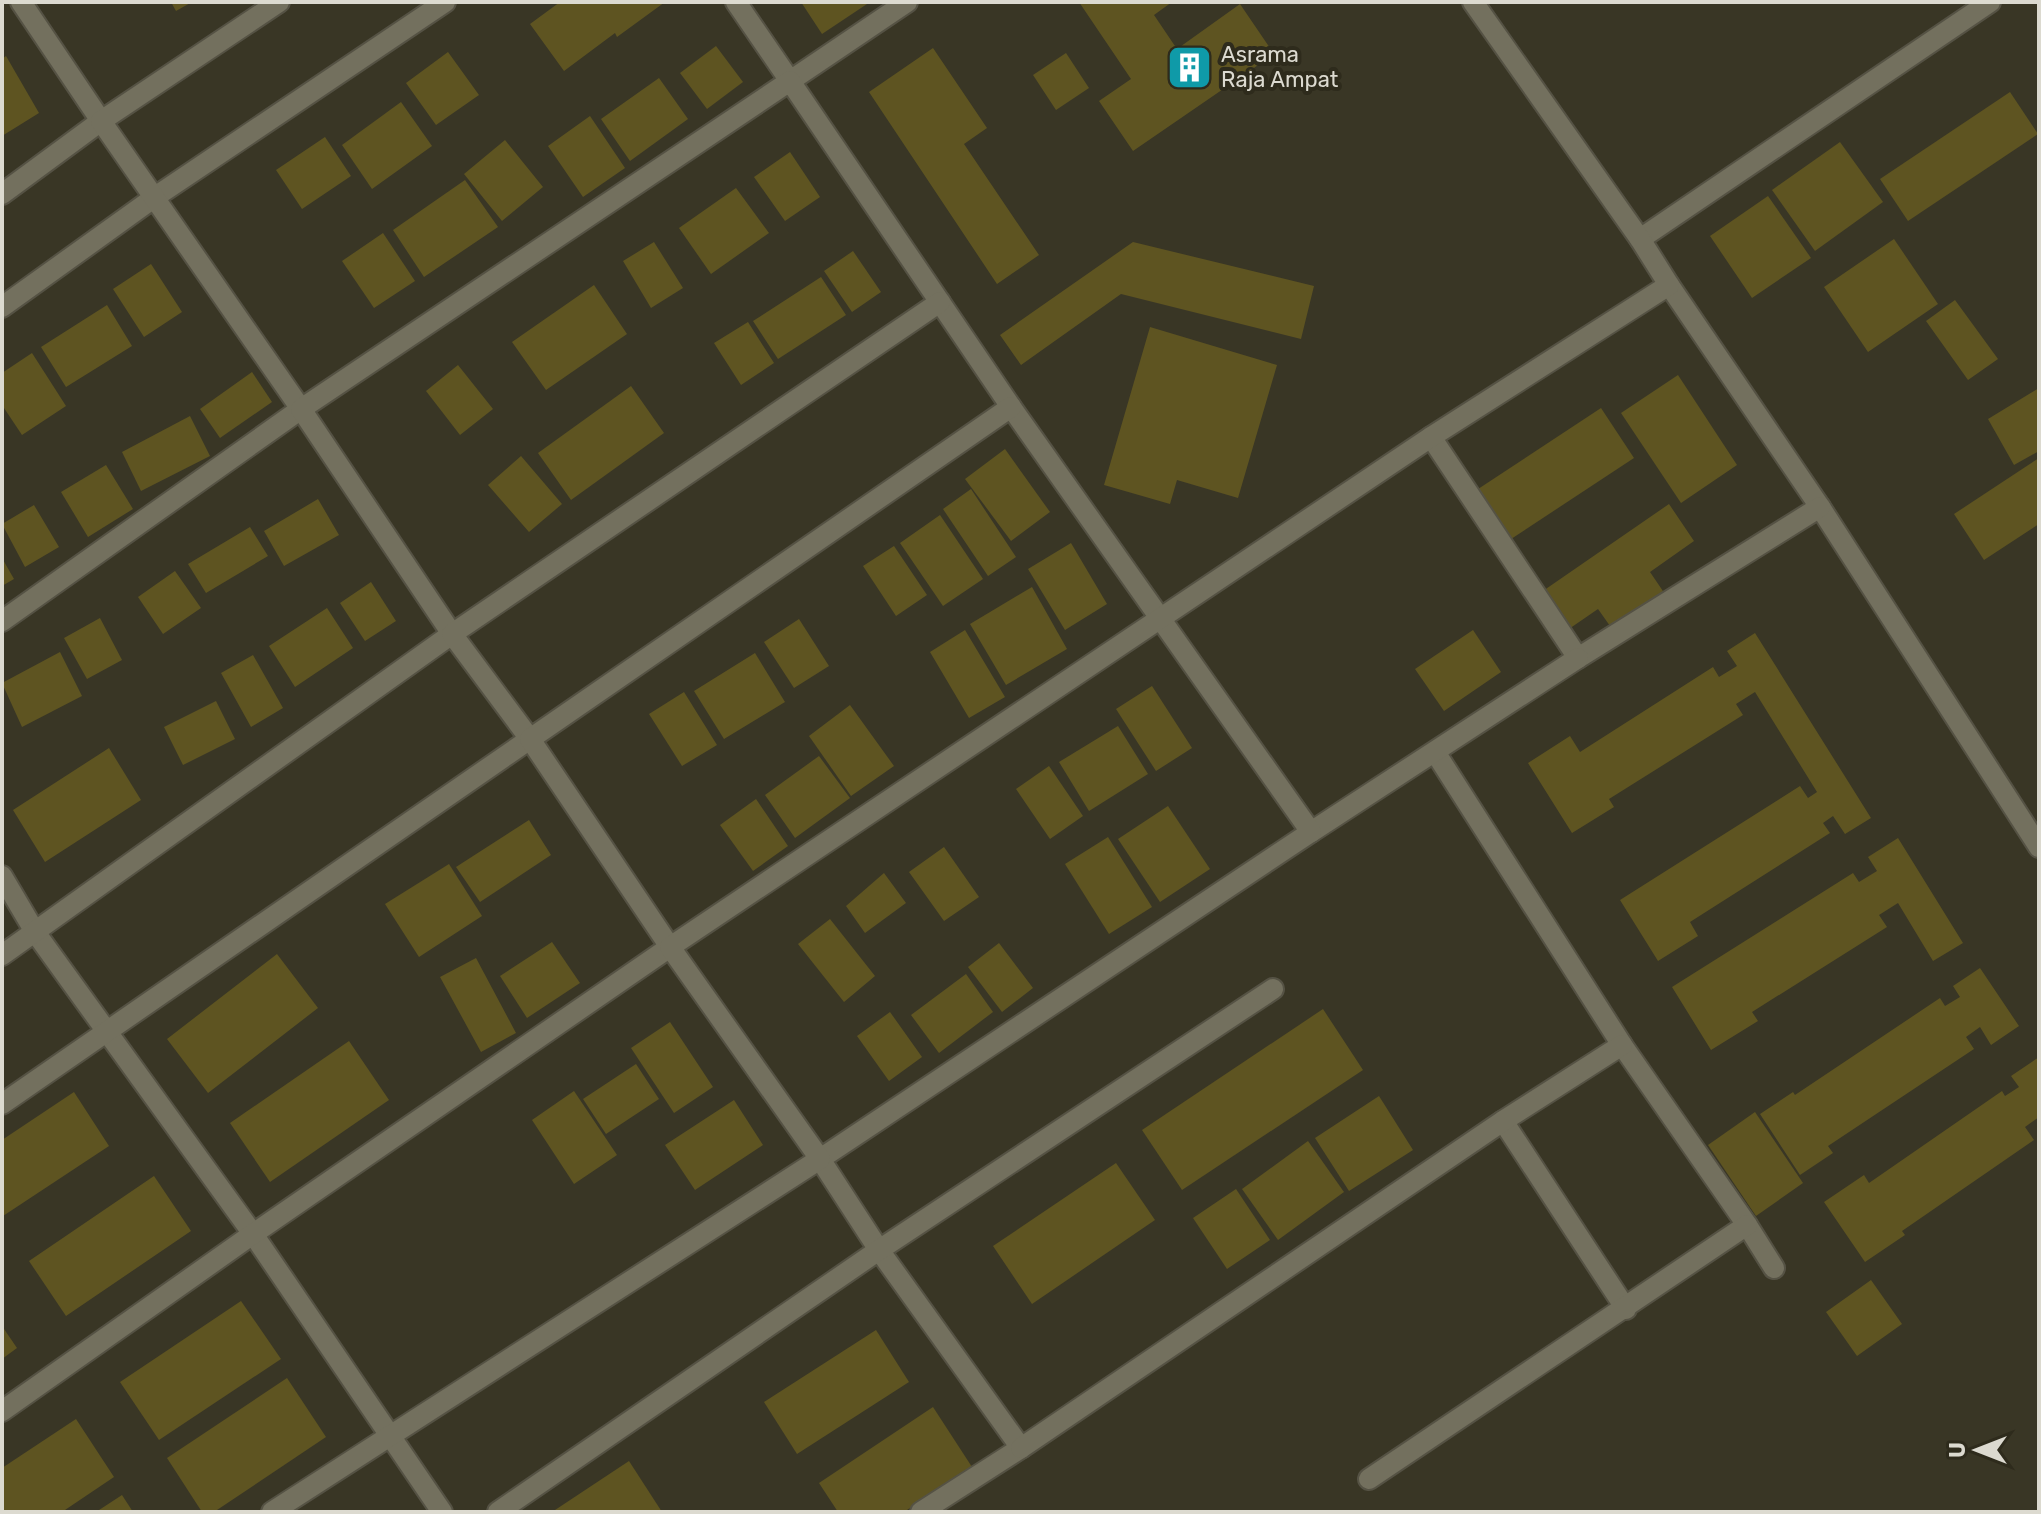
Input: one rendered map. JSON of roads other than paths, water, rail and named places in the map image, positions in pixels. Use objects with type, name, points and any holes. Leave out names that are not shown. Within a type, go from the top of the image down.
[{"type":"street","points":[[21,2],[452,634],[530,739],[670,947],[820,1159],[879,1250],[1021,1448]]},
{"type":"street","points":[[2,194],[101,121],[279,2]]},
{"type":"street","points":[[2,307],[155,197],[445,2]]},
{"type":"street","points":[[736,2],[1011,407],[1311,832]]},
{"type":"street","points":[[2,621],[301,409],[907,2]]},
{"type":"street","points":[[1473,2],[1640,239],[1820,507],[2039,847]]},
{"type":"street","points":[[1640,239],[1990,2]]},
{"type":"street","points":[[2,1411],[670,947],[1431,437],[1669,285]]},
{"type":"street","points":[[2,955],[452,634],[940,302]]},
{"type":"street","points":[[2,1104],[1011,407]]},
{"type":"street","points":[[1431,437],[1578,658]]},
{"type":"street","points":[[272,1512],[820,1159],[1578,658],[1820,507]]},
{"type":"street","points":[[1435,752],[1622,1045],[1774,1268]]},
{"type":"street","points":[[2,876],[35,932],[253,1234],[442,1512]]},
{"type":"street","points":[[498,1512],[879,1250],[1273,989]]},
{"type":"street","points":[[921,1512],[1021,1448],[1503,1121],[1622,1045]]},
{"type":"street","points":[[1503,1121],[1626,1309]]},
{"type":"street","points":[[1369,1479],[1747,1225]]},
{"type":"place","name":"Asrama Raja Ampat","points":[[1190,67]]}]
